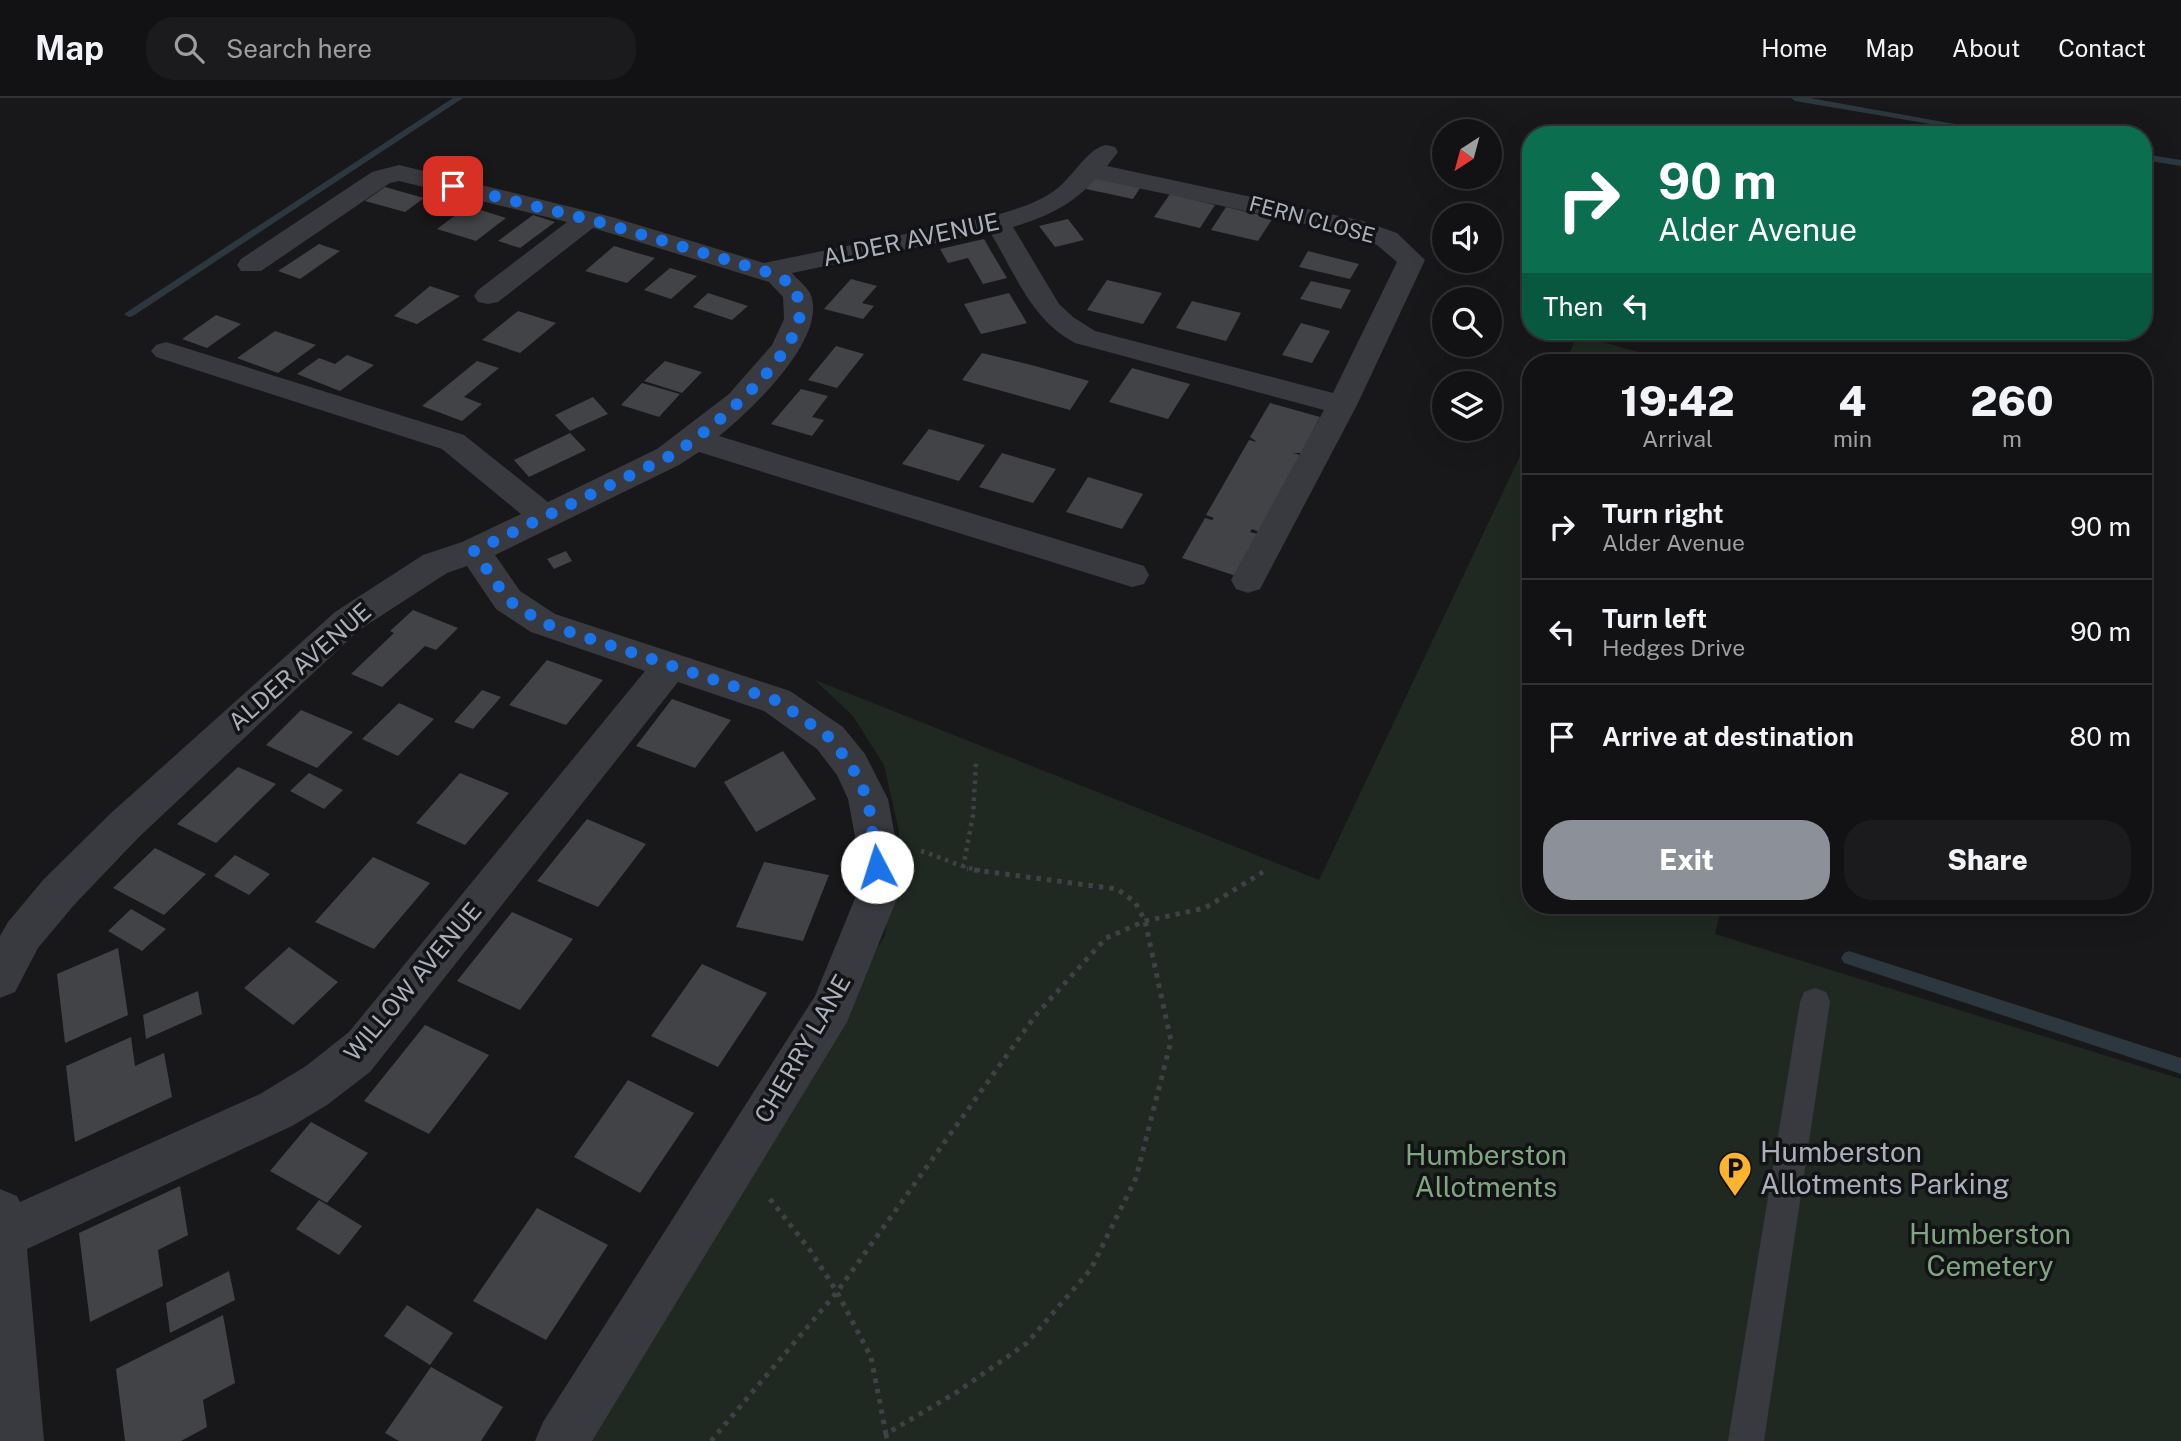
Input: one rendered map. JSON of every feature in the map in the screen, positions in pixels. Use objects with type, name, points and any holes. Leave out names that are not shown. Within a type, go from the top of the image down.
[{"type":"street","name":"ALDER AVENUE","points":[[764,271],[997,223],[1053,205],[1068,195],[1108,149]]},
{"type":"street","name":"FERN CLOSE","points":[[1090,170],[1354,227],[1387,239],[1411,260],[1342,405],[1248,580]]},
{"type":"street","points":[[251,265],[389,173],[588,219],[764,271]]},
{"type":"street","points":[[488,296],[588,219]]},
{"type":"street","points":[[997,223],[1027,271],[1045,307],[1068,329],[1103,342],[1342,405]]},
{"type":"street","name":"ALDER AVENUE","points":[[0,978],[23,934],[59,892],[124,826],[347,621],[435,564],[474,551],[668,457],[696,440],[766,373],[792,339],[800,308],[791,283],[764,271]]},
{"type":"street","points":[[166,351],[453,442],[544,516]]},
{"type":"street","points":[[696,440],[1132,575]]},
{"type":"street","name":"CHERRY LANE","points":[[474,551],[508,600],[543,623],[778,701],[830,738],[851,765],[868,799],[876,842],[879,891],[832,1008],[562,1441]]},
{"type":"street","name":"WILLOW AVENUE","points":[[1,1224],[276,1110],[309,1093],[339,1072],[365,1047],[670,666]]},
{"type":"street","points":[[1,1224],[17,1441]]},
{"type":"lane","points":[[1745,1441],[1815,1002]]},
{"type":"path","points":[[963,868],[973,815],[976,763]]},
{"type":"path","points":[[735,1165],[764,1192],[810,1250],[837,1292],[871,1357],[886,1437],[1027,1343],[1091,1269],[1136,1178],[1171,1041],[1145,921],[1135,902],[1117,888],[963,868],[948,859],[876,842]]},
{"type":"path","points":[[711,1441],[837,1292],[1035,1016],[1105,938],[1145,921],[1205,908],[1263,872]]},
{"type":"green space","points":[[1576,340],[1596,340],[1646,354],[1569,354]]},
{"type":"green space","points":[[1522,452],[1522,914],[1720,914],[1715,934],[2181,1079],[2181,1441],[583,1441],[885,935],[899,831],[884,765],[853,716],[815,680],[1319,880]]},
{"type":"building","points":[[1096,175],[1142,185],[1133,199],[1086,189]]},
{"type":"building","points":[[385,187],[424,198],[405,212],[365,201]]},
{"type":"building","points":[[1170,194],[1215,205],[1200,228],[1154,217]]},
{"type":"building","points":[[468,206],[506,218],[476,241],[437,229]]},
{"type":"building","points":[[1226,207],[1273,218],[1258,241],[1211,230]]},
{"type":"building","points":[[533,215],[555,222],[520,248],[498,241]]},
{"type":"building","points":[[1068,219],[1084,240],[1055,247],[1039,226]]},
{"type":"building","points":[[984,239],[1007,278],[983,284],[968,258],[948,263],[940,249]]},
{"type":"building","points":[[319,244],[340,251],[300,279],[278,271]]},
{"type":"building","points":[[614,246],[655,258],[627,283],[585,271]]},
{"type":"building","points":[[1308,251],[1359,264],[1350,279],[1299,267]]},
{"type":"building","points":[[670,268],[697,276],[671,299],[644,290]]},
{"type":"building","points":[[851,279],[877,286],[862,303],[874,306],[863,319],[824,309]]},
{"type":"building","points":[[1107,280],[1162,293],[1143,324],[1087,310]]},
{"type":"building","points":[[1311,281],[1351,290],[1341,309],[1300,299]]},
{"type":"building","points":[[430,286],[460,296],[417,324],[394,316]]},
{"type":"building","points":[[708,293],[748,306],[732,320],[693,307]]},
{"type":"building","points":[[1009,293],[1027,323],[981,334],[964,304]]},
{"type":"building","points":[[1192,301],[1241,313],[1226,341],[1176,328]]},
{"type":"building","points":[[518,311],[556,323],[520,353],[482,340]]},
{"type":"building","points":[[216,315],[241,324],[207,348],[182,339]]},
{"type":"building","points":[[1301,323],[1330,331],[1312,363],[1282,355]]},
{"type":"building","points":[[275,331],[316,345],[278,373],[237,358]]},
{"type":"building","points":[[836,346],[864,354],[837,388],[808,380]]},
{"type":"building","points":[[982,353],[1089,381],[1070,410],[962,380]]},
{"type":"building","points":[[347,355],[374,365],[340,391],[297,374],[319,358],[335,364]]},
{"type":"building","points":[[477,361],[499,368],[464,397],[482,404],[462,421],[422,406]]},
{"type":"building","points":[[665,361],[702,372],[682,393],[644,381]]},
{"type":"building","points":[[1132,368],[1190,384],[1168,419],[1109,402]]},
{"type":"building","points":[[642,383],[680,394],[659,417],[621,405]]},
{"type":"building","points":[[801,389],[828,396],[812,417],[824,420],[812,436],[771,424]]},
{"type":"building","points":[[593,397],[608,414],[570,431],[555,415]]},
{"type":"building","points":[[1270,403],[1320,417],[1301,453],[1293,453],[1300,455],[1259,532],[1252,529],[1250,532],[1258,534],[1236,576],[1182,558],[1205,518],[1214,518],[1206,515],[1249,440],[1257,442],[1250,437]]},
{"type":"building","points":[[929,429],[985,445],[959,481],[902,464]]},
{"type":"building","points":[[570,433],[586,450],[529,477],[514,460]]},
{"type":"building","points":[[1002,453],[1056,469],[1033,503],[979,487]]},
{"type":"building","points":[[1088,477],[1143,494],[1122,529],[1066,512]]},
{"type":"building","points":[[566,551],[572,561],[554,569],[547,559]]},
{"type":"building","points":[[413,610],[458,628],[436,650],[425,646],[382,687],[351,674],[394,633],[390,631]]},
{"type":"building","points":[[547,660],[603,680],[566,725],[509,705]]},
{"type":"building","points":[[482,690],[501,697],[473,729],[454,722]]},
{"type":"building","points":[[672,699],[731,720],[695,768],[636,746]]},
{"type":"building","points":[[399,703],[434,719],[398,756],[362,739]]},
{"type":"building","points":[[301,710],[353,732],[317,768],[266,745]]},
{"type":"building","points":[[783,751],[816,799],[756,832],[724,782]]},
{"type":"building","points":[[238,767],[276,784],[216,843],[177,824]]},
{"type":"building","points":[[309,773],[343,790],[324,809],[290,791]]},
{"type":"building","points":[[460,773],[509,793],[465,845],[416,823]]},
{"type":"building","points":[[587,819],[646,844],[598,907],[537,881]]},
{"type":"building","points":[[155,848],[206,874],[164,915],[113,888]]},
{"type":"building","points":[[235,855],[270,874],[249,895],[214,876]]},
{"type":"building","points":[[373,857],[430,883],[374,949],[315,922]]},
{"type":"building","points":[[764,862],[829,875],[803,941],[736,927]]},
{"type":"building","points":[[131,909],[166,929],[142,951],[108,931]]},
{"type":"building","points":[[512,912],[573,939],[520,1010],[457,981]]},
{"type":"building","points":[[289,947],[338,982],[293,1025],[244,988]]},
{"type":"building","points":[[118,948],[128,1015],[65,1043],[57,974]]},
{"type":"building","points":[[702,964],[767,993],[718,1067],[651,1036]]},
{"type":"building","points":[[198,991],[202,1014],[146,1039],[143,1015]]},
{"type":"building","points":[[425,1025],[489,1055],[429,1134],[364,1101]]},
{"type":"building","points":[[131,1037],[135,1066],[164,1053],[172,1097],[75,1142],[66,1066]]},
{"type":"building","points":[[628,1080],[694,1113],[640,1193],[574,1157]]},
{"type":"building","points":[[311,1122],[368,1153],[327,1203],[270,1171]]},
{"type":"building","points":[[180,1186],[188,1235],[158,1250],[163,1286],[90,1322],[79,1233]]},
{"type":"building","points":[[319,1200],[362,1226],[339,1255],[296,1229]]},
{"type":"building","points":[[537,1208],[608,1245],[546,1340],[473,1301]]},
{"type":"building","points":[[229,1271],[235,1300],[170,1333],[166,1303]]},
{"type":"building","points":[[407,1305],[453,1333],[430,1365],[384,1336]]},
{"type":"building","points":[[223,1315],[235,1383],[203,1400],[207,1427],[181,1441],[125,1441],[116,1369]]},
{"type":"building","points":[[431,1367],[503,1407],[481,1441],[399,1441],[385,1433]]},
{"type":"waterway","points":[[129,314],[459,98]]},
{"type":"waterway","points":[[1795,98],[1959,126]]},
{"type":"waterway","points":[[2152,158],[2181,163]]},
{"type":"waterway","points":[[1849,958],[2181,1066]]},
{"type":"place","name":"Humberston Allotments Parking","points":[[1735,1198]]},
{"type":"route","points":[[453,186],[603,223],[764,271],[791,283],[800,308],[792,339],[748,392],[696,440],[668,457],[474,551],[508,600],[543,623],[778,701],[830,738],[851,765],[868,799],[876,842],[877,867]]},
{"type":"park label","name":"Humberston Allotments","points":[[1486,1171]]},
{"type":"park label","name":"Humberston Cemetery","points":[[1990,1250]]}]
